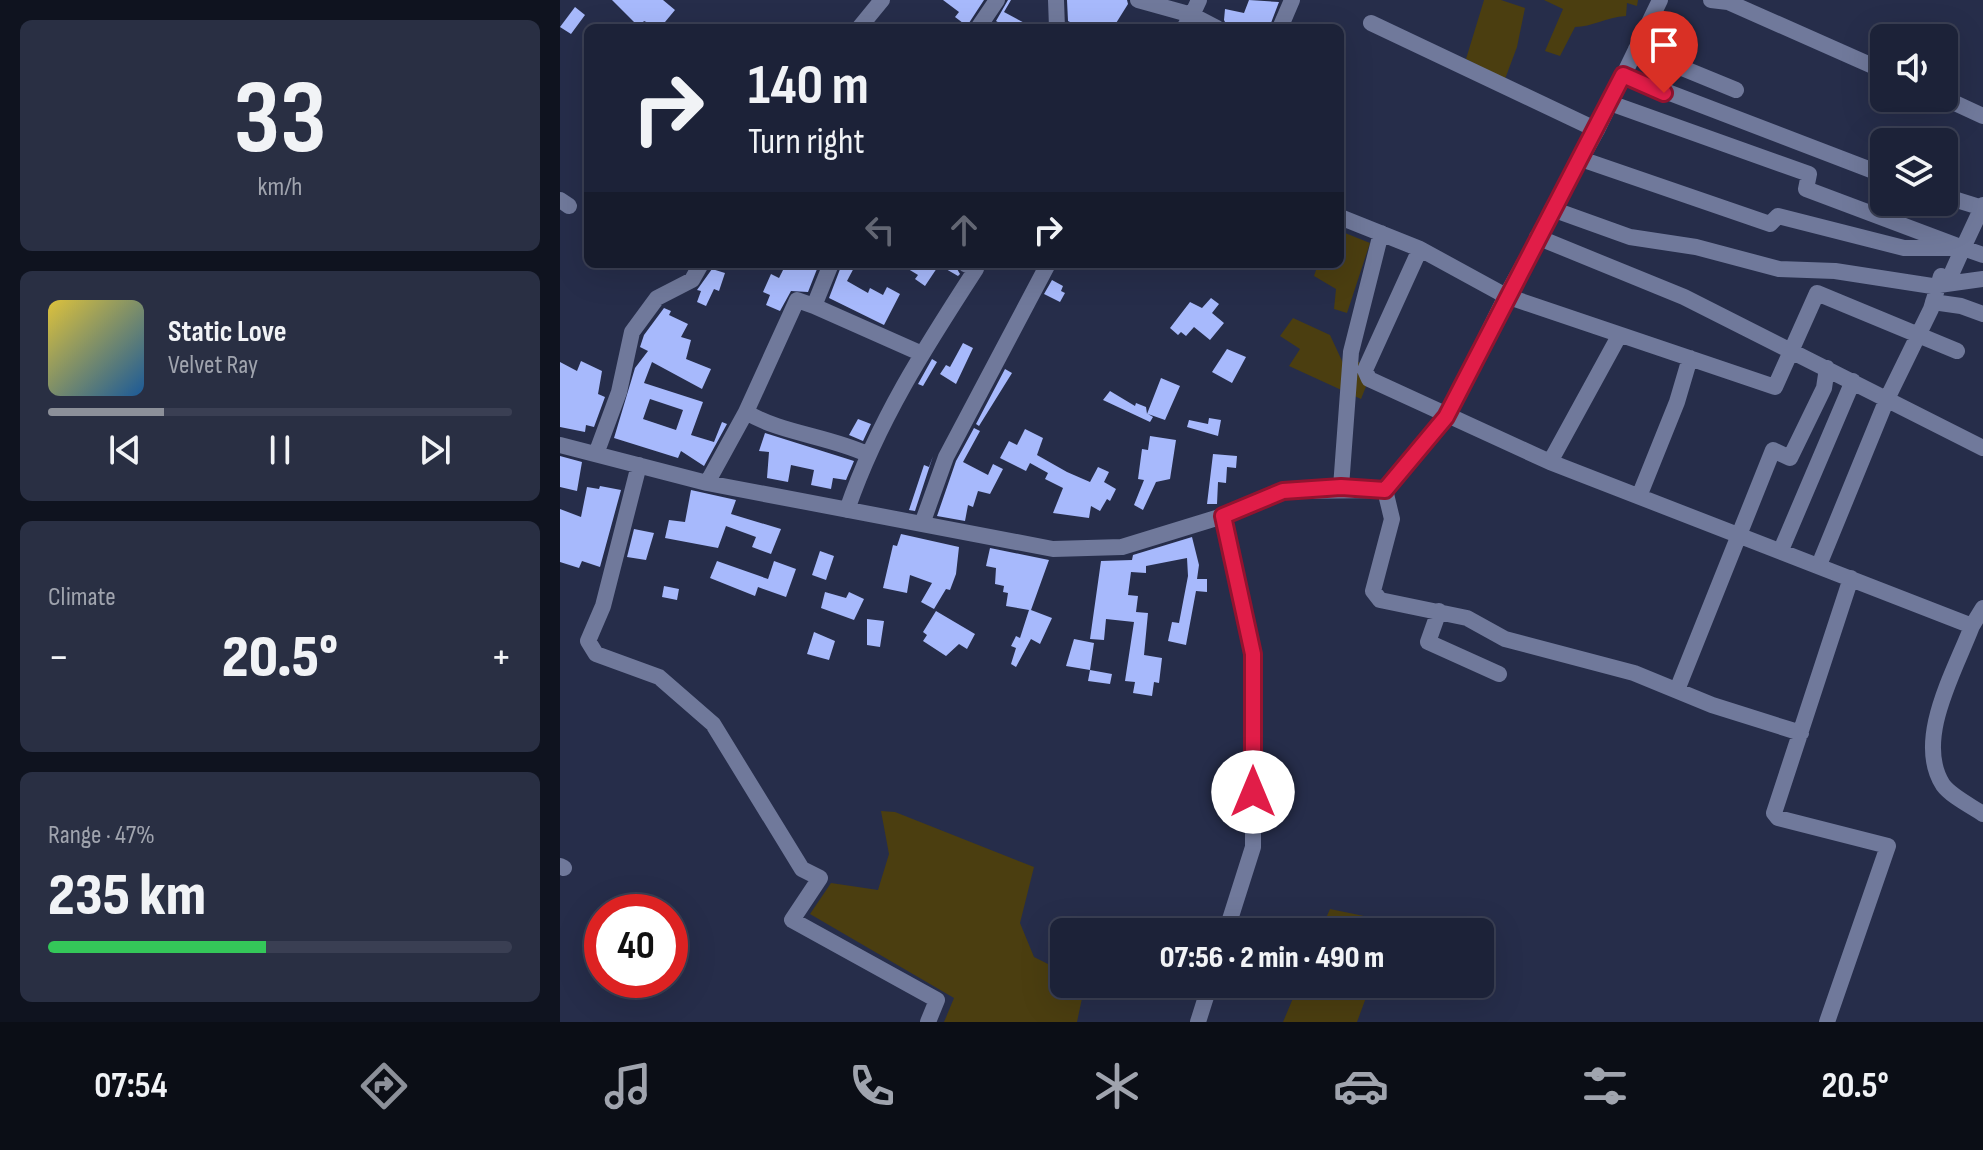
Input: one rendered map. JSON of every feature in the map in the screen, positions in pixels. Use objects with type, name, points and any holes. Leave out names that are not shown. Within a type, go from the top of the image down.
[{"type":"street","points":[[862,24],[882,0]]},
{"type":"street","points":[[981,24],[997,0]]},
{"type":"street","points":[[1056,0],[1057,24]]},
{"type":"street","points":[[1138,0],[1192,14],[1210,24]]},
{"type":"street","points":[[1282,24],[1292,0]]},
{"type":"street","points":[[1385,490],[1446,417],[1537,237],[1597,130],[1660,0]]},
{"type":"street","points":[[1711,0],[1728,2],[1870,65]]},
{"type":"street","points":[[1371,23],[1597,130]]},
{"type":"street","points":[[1636,49],[1736,90]]},
{"type":"street","points":[[1623,75],[1870,170]]},
{"type":"street","points":[[1610,103],[1809,174],[1806,189],[1983,255]]},
{"type":"street","points":[[1958,104],[1983,116]]},
{"type":"street","points":[[1581,159],[1770,224],[1778,216],[1904,248],[1963,248]]},
{"type":"street","points":[[1819,565],[1887,399],[1920,334],[1941,276],[1947,280],[1950,277],[1982,207],[1958,200]]},
{"type":"street","points":[[1552,209],[1630,237],[1696,247],[1779,269],[1835,271],[1938,285],[1983,279]]},
{"type":"street","points":[[1344,219],[1420,249],[1506,296],[1775,387],[1817,293],[1957,351]]},
{"type":"street","points":[[1341,487],[1351,352],[1381,233]]},
{"type":"street","points":[[1537,237],[1684,297],[1983,448]]},
{"type":"street","points":[[1420,249],[1365,370],[1369,379],[1446,417],[1550,462],[1640,494],[1972,626]]},
{"type":"street","points":[[596,454],[619,392],[632,332],[657,298],[692,280],[699,268]]},
{"type":"street","points":[[814,306],[829,268]]},
{"type":"street","points":[[847,510],[867,454],[920,353],[976,269],[974,268]]},
{"type":"street","points":[[922,524],[946,457],[1046,268]]},
{"type":"street","points":[[707,483],[746,412],[797,300],[920,353]]},
{"type":"street","points":[[1933,302],[1983,314]]},
{"type":"street","points":[[1550,462],[1619,336]]},
{"type":"street","points":[[1640,494],[1677,402],[1690,358]]},
{"type":"street","points":[[1677,690],[1709,618],[1773,450],[1790,458],[1824,388],[1827,368]]},
{"type":"street","points":[[1781,550],[1853,381]]},
{"type":"street","points":[[746,412],[767,425],[801,430],[867,454]]},
{"type":"street","points":[[560,445],[707,483],[1053,549],[1122,547],[1223,516],[1283,491],[1341,487],[1385,490]]},
{"type":"street","points":[[639,465],[603,606],[588,641],[596,654],[659,677],[713,724],[802,869],[820,878],[792,920],[937,1000],[928,1022]]},
{"type":"street","points":[[1385,490],[1392,519],[1374,596],[1467,618],[1524,645],[1600,663],[1712,705],[1801,733]]},
{"type":"street","points":[[1223,516],[1253,654],[1253,847],[1230,918]]},
{"type":"street","points":[[1827,1022],[1888,846],[1775,816],[1851,578]]},
{"type":"street","points":[[1983,608],[1972,626],[1937,722],[1932,755],[1944,786],[1983,814]]},
{"type":"street","points":[[1439,611],[1428,642],[1499,674]]},
{"type":"street","points":[[1198,1022],[1206,998]]},
{"type":"shaded area","points":[[1484,0],[1501,0],[1525,8],[1517,47],[1505,79],[1466,59]]},
{"type":"shaded area","points":[[1544,0],[1638,0],[1637,6],[1627,3],[1626,16],[1575,27],[1560,56],[1545,51],[1563,9]]},
{"type":"shaded area","points":[[1344,233],[1370,243],[1347,313],[1334,309],[1336,289],[1314,276],[1317,268],[1344,268]]},
{"type":"shaded area","points":[[1293,318],[1330,335],[1343,363],[1359,362],[1369,379],[1361,399],[1289,366],[1300,349],[1280,336]]},
{"type":"shaded area","points":[[881,811],[895,812],[1034,867],[1020,923],[1034,957],[1050,965],[1050,998],[1082,998],[1077,1022],[944,1022],[954,998],[810,914],[831,883],[878,890],[889,854]]},
{"type":"shaded area","points":[[1330,909],[1374,918],[1326,918]]},
{"type":"shaded area","points":[[1293,998],[1366,998],[1357,1022],[1283,1022]]},
{"type":"building","points":[[612,0],[663,0],[675,10],[663,24],[644,21],[636,24]]},
{"type":"building","points":[[943,0],[984,0],[968,24],[955,17],[959,12]]},
{"type":"building","points":[[1008,0],[1011,0],[1004,12],[1026,24],[1001,24],[996,21]]},
{"type":"building","points":[[1067,0],[1127,0],[1128,4],[1116,24],[1074,24],[1068,21]]},
{"type":"building","points":[[1249,0],[1279,2],[1271,24],[1226,24],[1224,20],[1225,9],[1244,13]]},
{"type":"building","points":[[575,7],[585,15],[571,34],[560,27]]},
{"type":"building","points":[[784,268],[817,268],[808,292],[791,291],[780,311],[766,305],[770,295],[763,292],[771,274],[779,278]]},
{"type":"building","points":[[840,268],[854,268],[847,281],[868,293],[870,288],[883,295],[887,287],[900,294],[884,325],[829,298]]},
{"type":"building","points":[[907,268],[937,268],[925,286],[915,279],[918,275]]},
{"type":"building","points":[[944,268],[956,268],[958,276]]},
{"type":"building","points":[[712,269],[725,273],[719,291],[714,289],[706,306],[697,302],[701,291],[697,290]]},
{"type":"building","points":[[1052,280],[1063,286],[1061,291],[1065,293],[1060,302],[1044,294]]},
{"type":"building","points":[[1211,298],[1219,304],[1212,313],[1224,323],[1210,340],[1194,327],[1186,336],[1181,332],[1178,335],[1170,328],[1190,302],[1202,308]]},
{"type":"building","points":[[664,308],[671,311],[669,315],[688,324],[681,337],[691,340],[686,359],[711,369],[702,389],[652,362],[644,383],[703,402],[691,435],[714,442],[722,422],[727,424],[704,466],[681,451],[678,458],[614,438],[635,368],[648,351],[640,347],[644,335]],"holes":[[[650,399],[683,410],[676,430],[643,419]]]},
{"type":"building","points":[[963,343],[973,348],[956,384],[940,374],[946,365],[950,367]]},
{"type":"building","points":[[1227,349],[1246,357],[1232,383],[1212,372]]},
{"type":"building","points":[[932,359],[937,362],[923,386],[918,384]]},
{"type":"building","points":[[581,361],[602,371],[598,394],[605,397],[594,427],[586,425],[585,432],[560,427],[560,362],[577,371]]},
{"type":"building","points":[[1005,369],[1012,373],[979,426],[976,424]]},
{"type":"building","points":[[1161,378],[1180,386],[1165,420],[1148,414],[1153,417],[1150,422],[1103,400],[1110,391],[1135,406],[1136,403],[1146,407],[1147,414]]},
{"type":"building","points":[[1209,418],[1221,420],[1218,436],[1187,427],[1189,420],[1208,424]]},
{"type":"building","points":[[858,419],[871,424],[863,441],[849,435]]},
{"type":"building","points":[[974,428],[980,431],[963,462],[988,475],[993,464],[1003,469],[990,494],[978,491],[973,507],[968,505],[965,521],[937,516],[956,461]]},
{"type":"building","points":[[1025,429],[1043,438],[1037,455],[1067,472],[1090,482],[1098,467],[1109,472],[1104,482],[1116,489],[1110,501],[1107,499],[1100,511],[1091,506],[1089,518],[1053,513],[1063,488],[1045,479],[1048,473],[1030,463],[1026,471],[1000,458],[1009,441],[1017,445]]},
{"type":"building","points":[[765,433],[854,461],[846,480],[833,478],[831,489],[811,485],[814,470],[791,465],[788,482],[767,478],[769,452],[759,451]]},
{"type":"building","points":[[1150,436],[1176,440],[1170,479],[1156,482],[1143,510],[1134,505],[1144,480],[1138,479],[1142,449],[1148,450]]},
{"type":"building","points":[[1213,454],[1237,456],[1236,468],[1227,467],[1226,483],[1218,482],[1217,504],[1207,504]]},
{"type":"building","points":[[560,456],[582,462],[577,491],[560,487]]},
{"type":"building","points":[[933,456],[915,511],[909,510],[924,465],[929,467]]},
{"type":"building","points":[[600,486],[621,490],[600,567],[582,561],[579,568],[560,562],[560,509],[581,517],[587,487],[599,489]]},
{"type":"building","points":[[691,490],[736,500],[731,514],[781,529],[771,554],[752,547],[756,537],[726,526],[718,548],[665,538],[669,520],[685,522]]},
{"type":"building","points":[[634,529],[654,533],[646,560],[627,557]]},
{"type":"building","points":[[901,534],[959,547],[956,574],[950,590],[946,589],[934,609],[921,602],[932,583],[910,575],[907,593],[883,588],[893,545],[897,546]]},
{"type":"building","points":[[1192,537],[1199,565],[1197,579],[1207,579],[1207,592],[1196,591],[1186,645],[1168,641],[1172,622],[1179,623],[1188,576],[1187,558],[1146,566],[1146,573],[1131,572],[1128,595],[1138,596],[1136,612],[1148,613],[1144,655],[1162,658],[1159,683],[1154,682],[1152,696],[1133,693],[1135,682],[1125,681],[1134,622],[1106,619],[1104,640],[1090,639],[1101,561],[1132,560],[1133,555]]},
{"type":"building","points":[[990,548],[1049,560],[1031,610],[1052,618],[1040,644],[1031,639],[1016,667],[1011,664],[1016,648],[1011,646],[1016,636],[1020,638],[1029,610],[1006,606],[1008,593],[1003,592],[1004,586],[995,584],[996,568],[986,566]]},
{"type":"building","points":[[820,551],[834,556],[826,580],[812,575]]},
{"type":"building","points":[[717,561],[768,579],[774,561],[796,569],[786,597],[758,587],[755,596],[710,578]]},
{"type":"building","points":[[664,586],[679,589],[677,600],[662,597]]},
{"type":"building","points":[[825,592],[846,598],[849,592],[864,599],[854,620],[821,608]]},
{"type":"building","points":[[936,611],[975,634],[967,649],[959,644],[946,656],[923,641],[927,635],[923,632]]},
{"type":"building","points":[[867,619],[884,621],[880,647],[867,645]]},
{"type":"building","points":[[814,632],[835,641],[829,660],[807,654]]},
{"type":"building","points":[[1074,639],[1094,643],[1090,670],[1066,666]]},
{"type":"building","points":[[1090,670],[1112,674],[1110,684],[1088,681]]},
{"type":"route","points":[[1253,792],[1253,654],[1223,516],[1283,491],[1341,487],[1385,490],[1446,417],[1623,75],[1664,93]]}]
